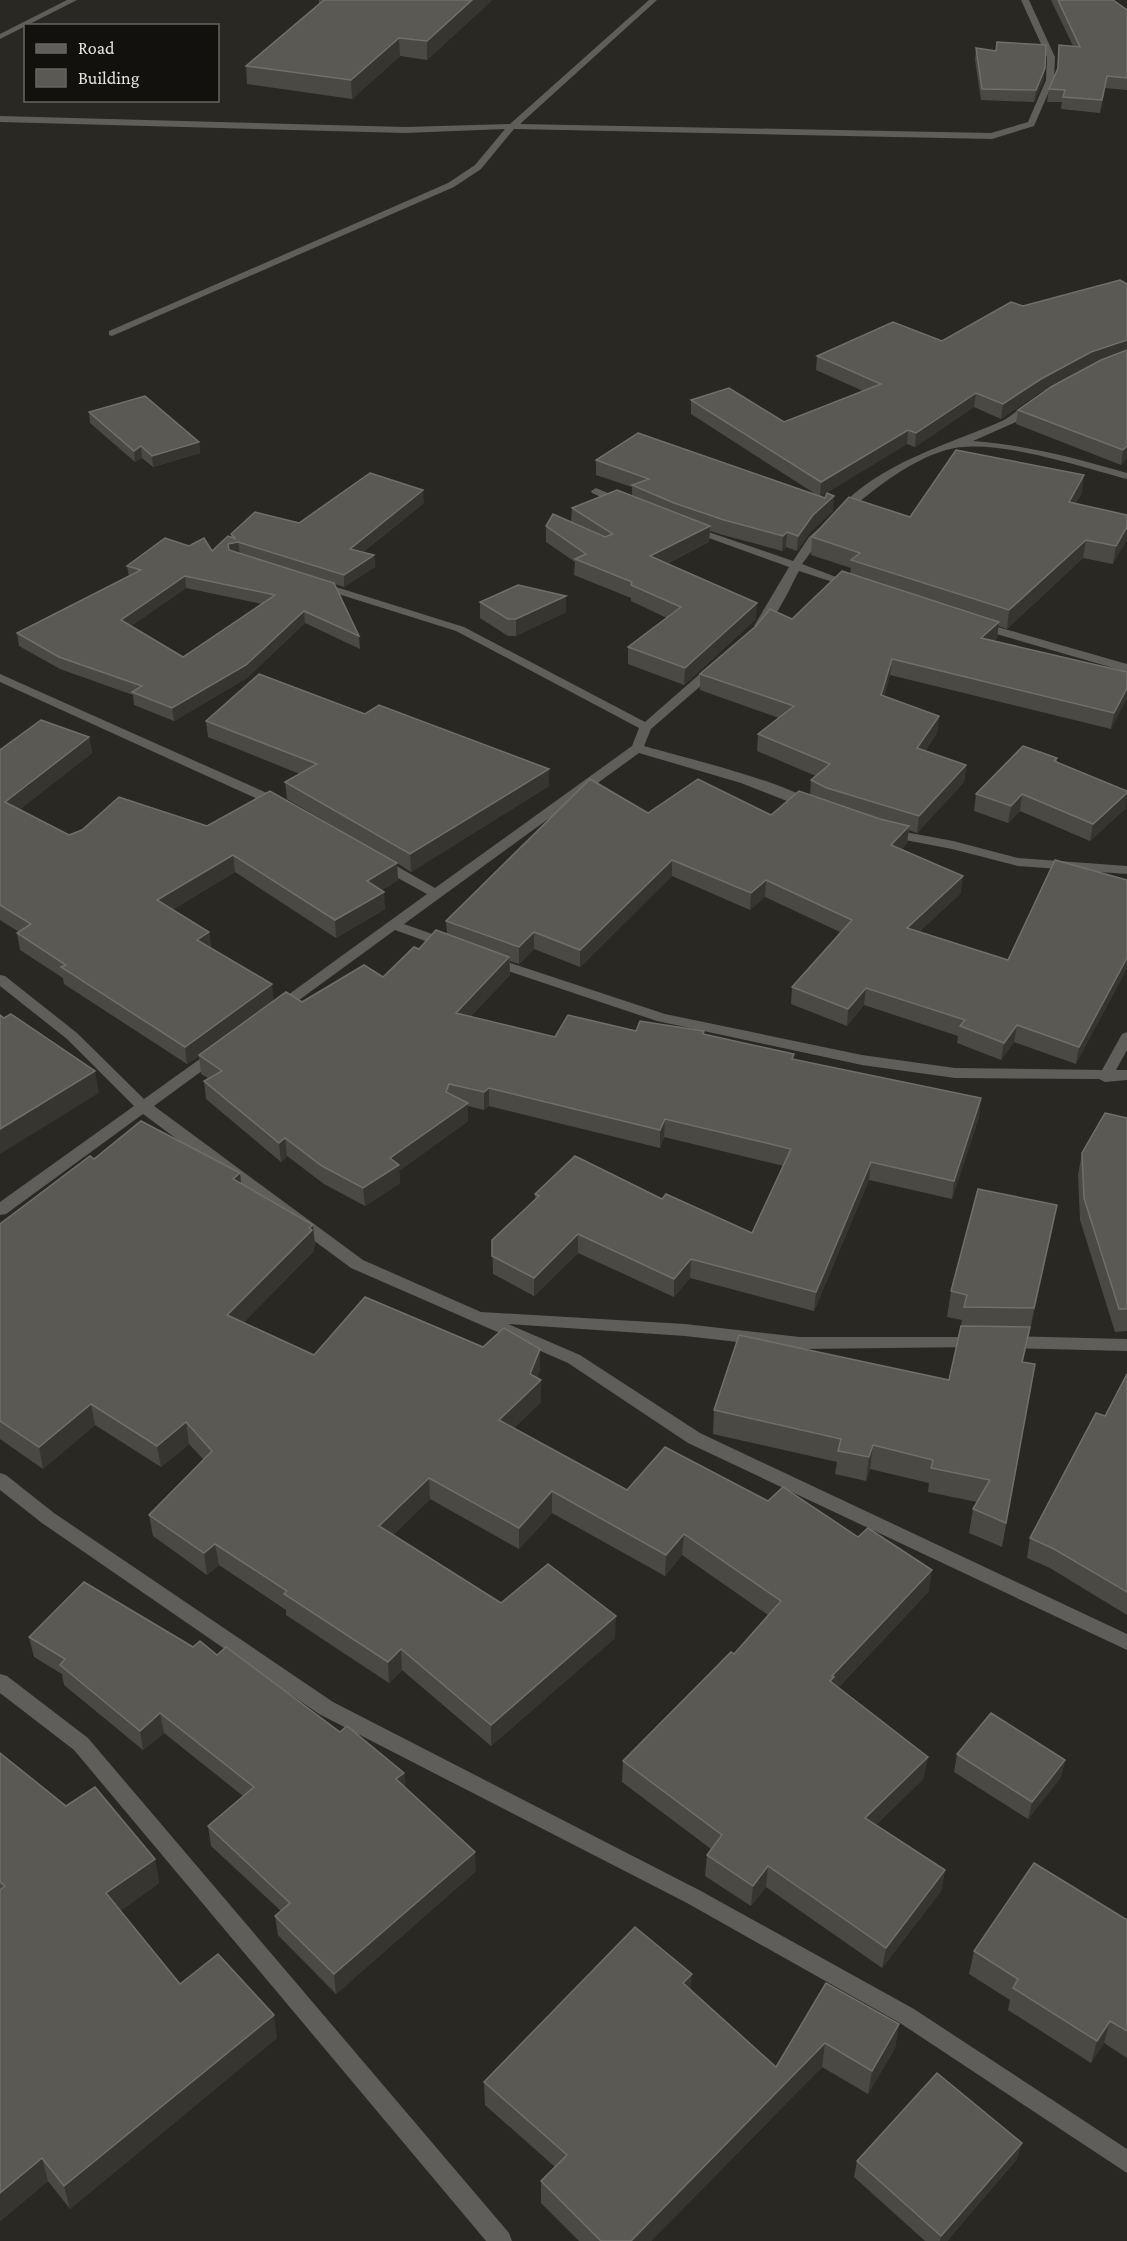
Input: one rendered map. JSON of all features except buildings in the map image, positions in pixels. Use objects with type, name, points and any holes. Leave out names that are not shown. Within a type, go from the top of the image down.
[{"type":"street","points":[[24,24],[73,0]]},
{"type":"street","points":[[112,333],[451,185],[478,167],[512,126],[634,20],[653,0]]},
{"type":"street","points":[[0,119],[393,130],[512,126],[992,136],[1016,131],[1031,124],[1050,80],[1051,57],[1025,0]]},
{"type":"street","points":[[0,36],[24,24]]},
{"type":"street","points":[[750,637],[774,609],[795,567],[818,533],[860,495],[926,455],[956,445],[1011,420],[1044,397]]},
{"type":"street","points":[[956,445],[1005,449],[1127,476]]},
{"type":"street","points":[[596,491],[638,510]]},
{"type":"street","points":[[682,526],[863,589]]},
{"type":"street","points":[[302,579],[460,629],[646,727]]},
{"type":"street","points":[[966,621],[1127,668]]},
{"type":"street","points":[[266,1017],[637,748],[646,727],[724,660]]},
{"type":"street","points":[[0,678],[291,810]]},
{"type":"street","points":[[637,748],[686,764],[729,772],[780,791],[819,810]]},
{"type":"street","points":[[873,828],[1018,862],[1127,870]]},
{"type":"street","points":[[370,857],[436,894]]},
{"type":"street","points":[[393,925],[457,948]]},
{"type":"street","points":[[478,956],[662,1018],[851,1058],[955,1073],[1127,1076]]},
{"type":"street","points":[[0,980],[72,1036],[143,1106],[357,1264],[574,1359],[694,1438],[1127,1642]]},
{"type":"street","points":[[1106,1077],[1127,1037]]},
{"type":"street","points":[[0,1210],[228,1045]]},
{"type":"street","points":[[477,1316],[585,1322],[800,1343],[974,1341],[1127,1345]]},
{"type":"street","points":[[0,1480],[48,1518],[326,1708],[694,1897],[907,2016],[1127,2162]]},
{"type":"street","points":[[0,1682],[81,1744],[501,2241]]}]
